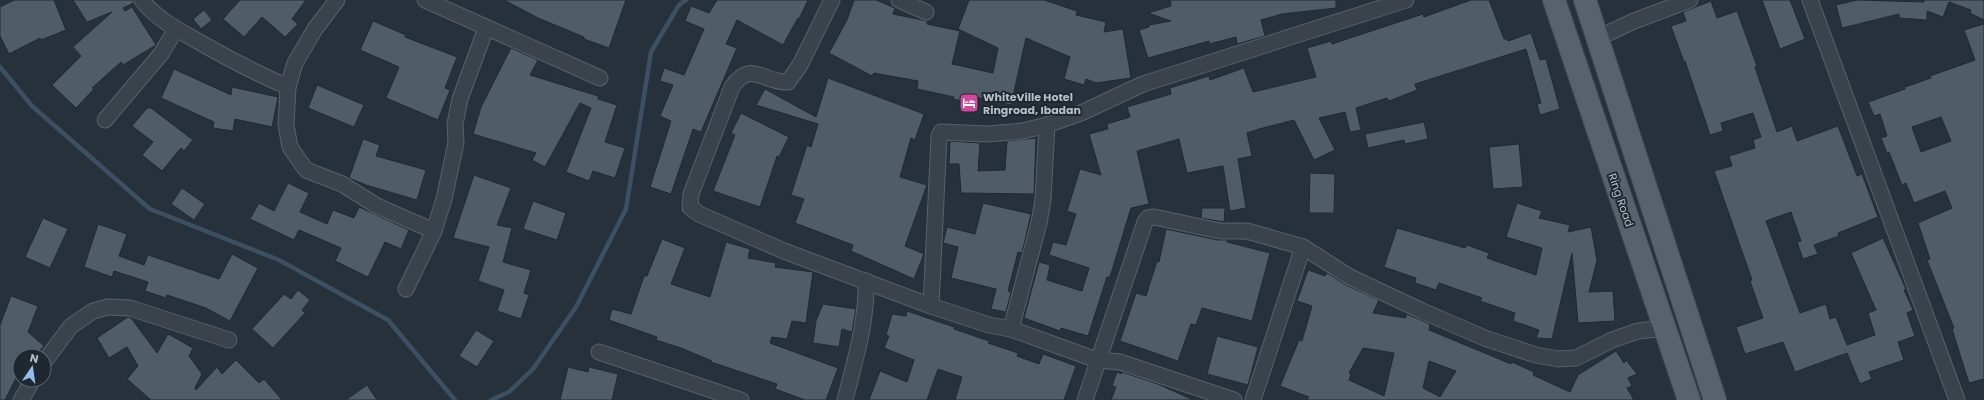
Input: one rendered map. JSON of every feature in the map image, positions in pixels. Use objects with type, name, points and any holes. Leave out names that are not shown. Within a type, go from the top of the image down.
[{"type":"main road","name":"Ring Road","points":[[1554,0],[1689,400]]},
{"type":"main road","points":[[1585,0],[1715,400]]},
{"type":"street","points":[[142,0],[148,8],[176,29],[254,72],[288,87]]},
{"type":"street","points":[[337,0],[315,29],[295,63],[288,87],[286,124],[290,147],[306,170],[342,184],[377,206],[434,231]]},
{"type":"street","points":[[425,0],[600,78]]},
{"type":"street","points":[[832,0],[800,65],[788,82],[779,83],[754,73],[747,73],[738,77],[732,87],[693,188],[690,207],[699,214],[784,251],[932,306],[989,325],[1011,329],[1097,360],[1120,362],[1234,400]]},
{"type":"street","points":[[899,0],[926,12]]},
{"type":"street","points":[[932,306],[939,136],[941,132],[987,134],[1023,131],[1047,125],[1081,113],[1143,84],[1406,0]]},
{"type":"street","points":[[1598,38],[1634,21],[1690,0]]},
{"type":"street","points":[[1810,0],[1957,400]]},
{"type":"street","points":[[406,289],[434,231],[444,199],[454,156],[456,143],[455,124],[460,98],[486,28]]},
{"type":"street","points":[[105,120],[161,54],[176,29]]},
{"type":"street","points":[[1011,329],[1039,224],[1043,200],[1047,125]]},
{"type":"street","points":[[1085,400],[1097,360],[1145,222],[1148,218],[1154,217],[1220,231],[1248,231],[1303,247],[1350,277],[1422,311],[1487,339],[1536,355],[1558,358],[1576,358],[1612,340],[1638,331],[1665,328]]},
{"type":"street","points":[[1253,400],[1303,247]]},
{"type":"street","points":[[845,400],[863,328],[867,305],[866,281]]},
{"type":"street","points":[[52,351],[71,326],[93,311],[108,307],[130,308],[229,340]]},
{"type":"street","points":[[599,352],[741,400]]},
{"type":"street","points":[[21,400],[28,388]]},
{"type":"building","points":[[14,0],[54,0],[66,30],[41,40],[40,38],[9,54],[0,36],[0,7]]},
{"type":"building","points":[[73,0],[133,0],[134,3],[123,8],[125,11],[132,7],[156,45],[123,65],[121,62],[92,88],[94,89],[76,108],[52,85],[81,56],[73,47],[112,12],[87,22]]},
{"type":"building","points":[[240,0],[306,0],[292,19],[298,24],[285,37],[262,17],[244,37],[223,19]]},
{"type":"building","points":[[504,0],[626,0],[609,48],[584,39],[584,37],[538,18]]},
{"type":"building","points":[[717,0],[808,0],[799,19],[798,18],[783,45],[737,20],[726,44],[737,48],[701,132],[693,129],[671,194],[650,187],[671,121],[660,116],[673,85],[660,81],[664,68],[684,75],[704,29],[685,21],[691,6],[709,13]]},
{"type":"building","points":[[854,0],[876,0],[895,8],[893,14],[927,21],[927,24],[960,31],[952,64],[993,73],[998,48],[958,29],[969,0],[1044,0],[1077,11],[1076,15],[1106,22],[1104,32],[1123,29],[1131,78],[1096,83],[1086,79],[1084,85],[1064,79],[1070,57],[1026,38],[1011,105],[971,96],[970,103],[953,99],[954,97],[917,89],[918,81],[874,73],[872,76],[829,53],[847,20]]},
{"type":"building","points":[[1170,0],[1336,0],[1336,8],[1282,14],[1261,20],[1265,36],[1237,44],[1236,37],[1209,44],[1209,41],[1148,58],[1139,30],[1149,27],[1149,25],[1171,21],[1148,13],[1171,6]]},
{"type":"building","points":[[1471,0],[1489,0],[1504,39],[1507,39],[1508,41],[1531,33],[1540,60],[1546,59],[1560,109],[1540,115],[1537,104],[1541,103],[1526,49],[1415,84],[1417,90],[1389,101],[1387,98],[1356,108],[1361,130],[1350,132],[1345,112],[1319,118],[1335,150],[1314,160],[1294,120],[1259,129],[1247,133],[1252,156],[1238,159],[1246,208],[1230,211],[1223,166],[1187,173],[1179,139],[1137,151],[1149,204],[1131,208],[1110,277],[1107,277],[1088,336],[1061,328],[1060,331],[1024,318],[1039,262],[1050,265],[1047,280],[1082,291],[1089,268],[1049,255],[1053,242],[1066,245],[1076,214],[1067,211],[1080,169],[1101,175],[1089,134],[1108,129],[1107,124],[1130,117],[1127,107],[1171,94],[1170,88],[1209,76],[1210,80],[1244,68],[1253,92],[1316,77],[1307,48],[1331,41],[1332,44],[1423,14],[1424,17]]},
{"type":"building","points":[[1762,0],[1790,0],[1805,39],[1780,49]]},
{"type":"building","points":[[1857,0],[1924,2],[1924,0],[1984,0],[1984,20],[1970,13],[1971,10],[1949,2],[1943,17],[1927,11],[1927,20],[1899,18],[1899,14],[1842,28],[1836,5]]},
{"type":"building","points":[[1711,1],[1717,18],[1737,11],[1757,66],[1755,67],[1777,132],[1792,126],[1797,141],[1838,126],[1857,176],[1862,174],[1878,217],[1838,233],[1839,236],[1814,245],[1818,254],[1803,259],[1797,242],[1801,241],[1791,212],[1766,221],[1800,313],[1826,304],[1830,319],[1836,317],[1847,345],[1875,335],[1868,313],[1876,310],[1851,253],[1883,238],[1906,289],[1904,290],[1913,310],[1907,313],[1915,336],[1898,342],[1904,360],[1869,372],[1872,379],[1860,384],[1847,353],[1795,372],[1783,342],[1745,354],[1736,327],[1763,318],[1750,281],[1752,280],[1714,171],[1732,166],[1729,156],[1755,148],[1753,140],[1761,137],[1753,113],[1721,123],[1723,131],[1710,135],[1685,61],[1684,62],[1671,26],[1686,21],[1683,12]]},
{"type":"building","points":[[204,10],[212,20],[201,29],[193,19]]},
{"type":"building","points":[[373,21],[406,35],[405,37],[457,57],[445,88],[450,90],[438,120],[386,98],[399,67],[360,50]]},
{"type":"building","points":[[1984,24],[1984,379],[1969,383],[1952,329],[1954,328],[1927,260],[1930,259],[1918,223],[1952,208],[1945,191],[1914,203],[1906,183],[1902,185],[1889,152],[1887,153],[1881,138],[1887,136],[1880,114],[1874,116],[1868,102],[1905,89],[1905,87],[1931,78],[1930,76],[1975,60],[1964,30]],"holes":[[[1941,117],[1951,141],[1921,152],[1912,127]]]},
{"type":"building","points":[[511,48],[538,60],[530,75],[598,96],[598,99],[617,105],[605,142],[625,148],[615,178],[593,171],[589,181],[566,172],[591,108],[580,103],[545,167],[532,160],[536,153],[473,134],[481,107]]},
{"type":"building","points":[[174,69],[231,95],[232,87],[278,97],[272,127],[235,119],[233,131],[213,128],[214,122],[161,98]]},
{"type":"building","points":[[828,78],[924,114],[915,140],[911,138],[900,177],[927,185],[905,246],[924,254],[914,279],[851,251],[853,245],[795,223],[804,199],[791,195],[807,145],[811,147],[818,124],[756,105],[765,89],[816,117]]},
{"type":"building","points":[[317,85],[364,105],[354,127],[308,108]]},
{"type":"building","points":[[147,108],[151,108],[193,140],[184,151],[181,148],[162,171],[142,155],[153,142],[132,126]]},
{"type":"building","points":[[741,113],[789,137],[779,157],[777,156],[760,207],[713,191],[735,135],[731,133]]},
{"type":"building","points":[[1424,122],[1428,139],[1405,144],[1404,140],[1368,148],[1365,134]]},
{"type":"building","points":[[1036,138],[1034,194],[961,193],[959,164],[949,164],[950,141],[980,143],[978,171],[1005,170],[1007,141]]},
{"type":"building","points":[[363,139],[380,145],[376,156],[426,170],[417,200],[366,185],[349,178]]},
{"type":"building","points":[[1519,144],[1523,187],[1493,189],[1489,147]]},
{"type":"building","points":[[1310,173],[1335,174],[1334,213],[1309,213]]},
{"type":"building","points":[[474,175],[511,188],[497,225],[512,228],[503,262],[531,270],[524,293],[529,295],[521,319],[497,311],[504,290],[478,281],[489,247],[453,238]]},
{"type":"building","points":[[288,183],[309,193],[300,212],[327,224],[333,210],[354,218],[359,207],[409,230],[401,249],[385,242],[368,277],[335,261],[341,248],[299,230],[294,240],[250,219],[259,203],[274,211]]},
{"type":"building","points":[[182,188],[205,204],[194,220],[171,204]]},
{"type":"building","points":[[533,201],[566,213],[557,240],[523,229]]},
{"type":"building","points":[[983,203],[1031,214],[1022,253],[1018,252],[1008,291],[1011,292],[1006,312],[991,309],[996,289],[951,278],[958,247],[943,243],[947,227],[975,234]]},
{"type":"building","points":[[1517,203],[1542,211],[1539,218],[1570,225],[1568,232],[1591,227],[1597,260],[1589,292],[1613,291],[1615,321],[1578,323],[1572,253],[1552,339],[1536,338],[1539,330],[1513,321],[1515,313],[1480,301],[1482,298],[1439,283],[1436,290],[1415,283],[1416,278],[1384,267],[1397,228],[1465,248],[1467,245],[1489,253],[1487,258],[1536,275],[1542,248],[1506,237]]},
{"type":"building","points":[[1202,208],[1225,208],[1224,222],[1201,218]]},
{"type":"building","points":[[43,218],[68,229],[50,268],[25,257]]},
{"type":"building","points":[[98,224],[127,234],[119,256],[144,265],[148,255],[219,279],[232,254],[258,268],[230,321],[206,308],[167,295],[166,298],[145,291],[148,282],[114,271],[112,277],[84,267]]},
{"type":"building","points":[[1166,229],[1218,240],[1228,240],[1227,242],[1270,253],[1252,321],[1202,308],[1196,325],[1191,324],[1178,361],[1120,341],[1136,293],[1146,296],[1157,261],[1159,262]]},
{"type":"building","points":[[662,239],[685,248],[671,284],[710,297],[726,242],[750,249],[748,258],[776,263],[775,267],[813,272],[806,323],[792,321],[787,339],[772,337],[770,343],[838,368],[826,400],[805,400],[775,389],[777,384],[711,362],[712,361],[681,348],[656,340],[657,337],[609,320],[612,309],[631,314],[644,276],[647,276]]},
{"type":"building","points":[[1308,270],[1325,276],[1327,273],[1346,285],[1379,300],[1373,313],[1406,318],[1406,314],[1409,315],[1430,324],[1429,330],[1511,364],[1512,362],[1534,372],[1533,375],[1570,392],[1578,375],[1616,351],[1624,363],[1626,360],[1637,374],[1628,378],[1632,386],[1627,388],[1634,400],[1307,400],[1309,397],[1280,386],[1299,340],[1302,341],[1312,306],[1297,301]],"holes":[[[1363,348],[1394,353],[1384,396],[1349,380],[1351,374],[1349,373]],[[1429,361],[1456,371],[1440,397],[1423,388]]]},
{"type":"building","points":[[298,290],[310,300],[302,310],[305,313],[273,348],[252,329],[284,294],[291,299]]},
{"type":"building","points":[[11,296],[38,306],[28,332],[44,346],[42,348],[12,348],[12,386],[5,400],[0,400],[0,325]]},
{"type":"building","points":[[823,304],[856,309],[852,332],[842,329],[839,347],[813,343],[816,321]]},
{"type":"building","points":[[907,311],[989,341],[988,343],[1018,353],[1017,356],[1039,364],[1043,354],[1076,366],[1064,400],[955,400],[962,377],[938,369],[927,400],[869,400],[880,371],[907,382],[914,360],[884,348],[889,336],[886,335],[892,314],[906,316]]},
{"type":"building","points":[[128,317],[131,318],[157,353],[168,334],[193,348],[189,356],[202,374],[195,388],[196,390],[217,367],[222,374],[236,360],[259,383],[264,379],[282,400],[151,400],[127,379],[138,366],[127,347],[109,358],[97,338]]},
{"type":"building","points":[[476,330],[494,341],[477,367],[459,356]]},
{"type":"building","points":[[1217,336],[1258,347],[1248,385],[1207,374]]},
{"type":"building","points":[[568,367],[588,372],[589,367],[618,374],[612,400],[560,400]]},
{"type":"building","points":[[1117,372],[1121,374],[1122,372],[1158,384],[1193,400],[1111,400],[1116,387],[1112,386]]},
{"type":"building","points":[[367,385],[377,400],[346,400]]},
{"type":"waterway","points":[[491,400],[509,392],[533,369],[576,307],[626,209],[651,52],[679,5],[686,0]]},
{"type":"waterway","points":[[0,67],[32,106],[150,209],[279,260],[388,320],[455,400]]},
{"type":"place","name":"WhiteVille Hotel Ringroad, Ibadan","points":[[969,103]]}]
